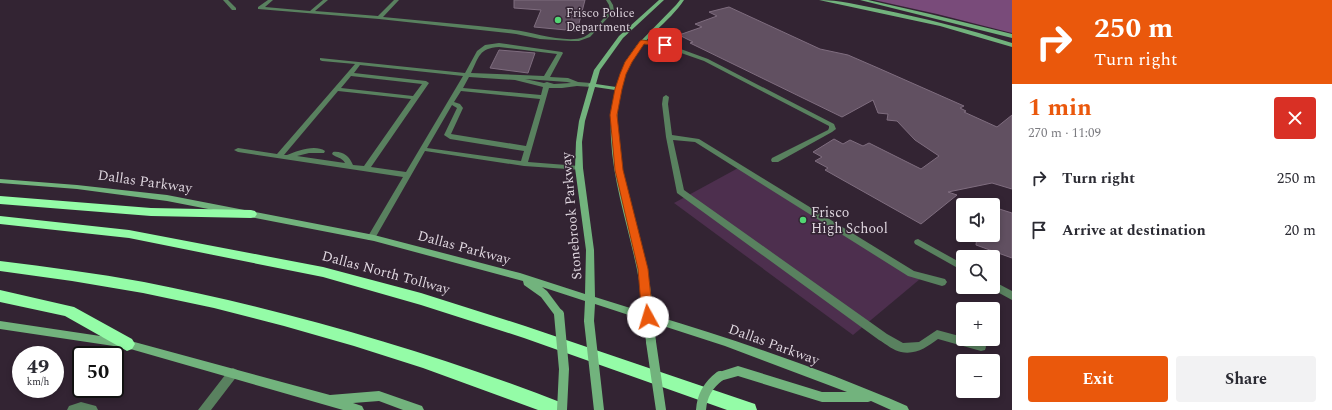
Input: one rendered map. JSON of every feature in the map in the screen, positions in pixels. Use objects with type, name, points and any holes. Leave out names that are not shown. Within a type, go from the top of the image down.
[{"type":"highway","points":[[0,200],[151,212],[251,214]]},
{"type":"highway","name":"Dallas North Tollway","points":[[0,220],[129,234],[323,272],[421,299],[525,332],[750,410]]},
{"type":"highway","points":[[0,266],[42,270],[141,287],[246,310],[364,343],[503,388],[560,410]]},
{"type":"highway","points":[[0,296],[69,311],[127,344]]},
{"type":"main road","name":"Stonebrook Parkway","points":[[599,410],[589,321],[591,275],[590,250],[579,168],[579,142],[582,121],[591,85],[597,70],[621,37],[662,0]]},
{"type":"main road","points":[[661,410],[651,342],[643,269],[619,170],[613,115],[618,89],[629,62],[642,42],[678,6],[682,0]]},
{"type":"main road","points":[[821,0],[919,18],[1012,45]]},
{"type":"main road","points":[[862,0],[937,16],[1012,36]]},
{"type":"main road","points":[[591,85],[618,89]]},
{"type":"main road","name":"Dallas Parkway","points":[[0,181],[77,187],[168,198],[371,238],[520,277],[727,342],[874,397],[903,410]]},
{"type":"main road","points":[[520,277],[544,294],[559,314],[564,369],[560,410]]},
{"type":"main road","points":[[0,325],[127,344],[330,400],[358,410]]},
{"type":"main road","points":[[701,410],[701,400],[710,382],[720,376],[738,371],[822,397],[874,397]]},
{"type":"main road","points":[[330,400],[379,396],[418,410]]},
{"type":"street","points":[[225,0],[234,9]]},
{"type":"street","points":[[271,0],[260,8],[379,18],[516,32],[527,35],[564,39],[584,38],[612,11],[608,0]]},
{"type":"street","points":[[311,12],[326,0]]},
{"type":"street","points":[[379,18],[397,0]]},
{"type":"street","points":[[642,42],[665,45],[701,58],[826,120],[832,125],[833,130],[775,160]]},
{"type":"street","points":[[371,238],[479,52],[487,46],[499,45],[560,53],[546,81],[524,164]]},
{"type":"street","points":[[322,59],[467,75],[516,78],[529,77],[546,81],[568,80],[577,84],[591,85]]},
{"type":"street","points":[[279,156],[359,63]]},
{"type":"street","points":[[349,74],[426,82],[366,169]]},
{"type":"street","points":[[337,89],[415,98]]},
{"type":"street","points":[[458,89],[543,97]]},
{"type":"street","points":[[666,97],[665,104],[669,137],[680,191],[883,337],[902,348],[921,346],[936,334],[956,339]]},
{"type":"street","points":[[450,103],[458,105],[460,108],[447,135],[450,137],[528,149]]},
{"type":"street","points":[[669,137],[697,140],[911,274],[942,282]]},
{"type":"street","points":[[423,149],[524,164],[579,168]]},
{"type":"street","points":[[238,150],[408,175]]},
{"type":"street","points":[[288,158],[301,152],[313,150],[321,151]]},
{"type":"street","points":[[336,154],[347,159],[350,166]]},
{"type":"street","points":[[918,242],[956,264]]},
{"type":"street","points":[[1000,289],[1012,296]]},
{"type":"street","points":[[204,410],[233,373]]},
{"type":"street","points":[[74,410],[81,407],[92,410]]},
{"type":"shaded area","points":[[874,0],[1012,0],[1012,33],[937,14]]},
{"type":"shaded area","points":[[740,167],[920,279],[853,335],[674,203]]},
{"type":"building","name":"Frisco Police Department","points":[[514,0],[585,0],[577,31],[534,27],[541,10],[514,8]]},
{"type":"building","name":"Frisco High School","points":[[729,7],[820,49],[848,55],[964,106],[960,108],[966,111],[964,112],[997,127],[1012,115],[1012,189],[992,183],[948,192],[957,195],[921,224],[825,170],[828,168],[815,161],[822,157],[813,152],[834,139],[843,144],[850,140],[863,146],[869,143],[921,169],[939,156],[915,140],[897,121],[887,120],[888,114],[878,113],[873,100],[842,117],[690,43],[693,42],[679,35],[702,27],[695,24],[717,16],[709,12]]},
{"type":"building","points":[[499,50],[535,53],[528,73],[490,68]]},
{"type":"building","points":[[1000,209],[1012,213],[1012,258],[1000,254],[1000,250],[990,250],[976,245],[976,242],[1000,242]]},
{"type":"place","name":"Frisco Police Department","points":[[558,20]]},
{"type":"place","name":"Frisco High School","points":[[803,220]]},
{"type":"route","points":[[648,317],[643,269],[619,170],[613,115],[618,89],[623,74],[642,42],[665,45]]}]
